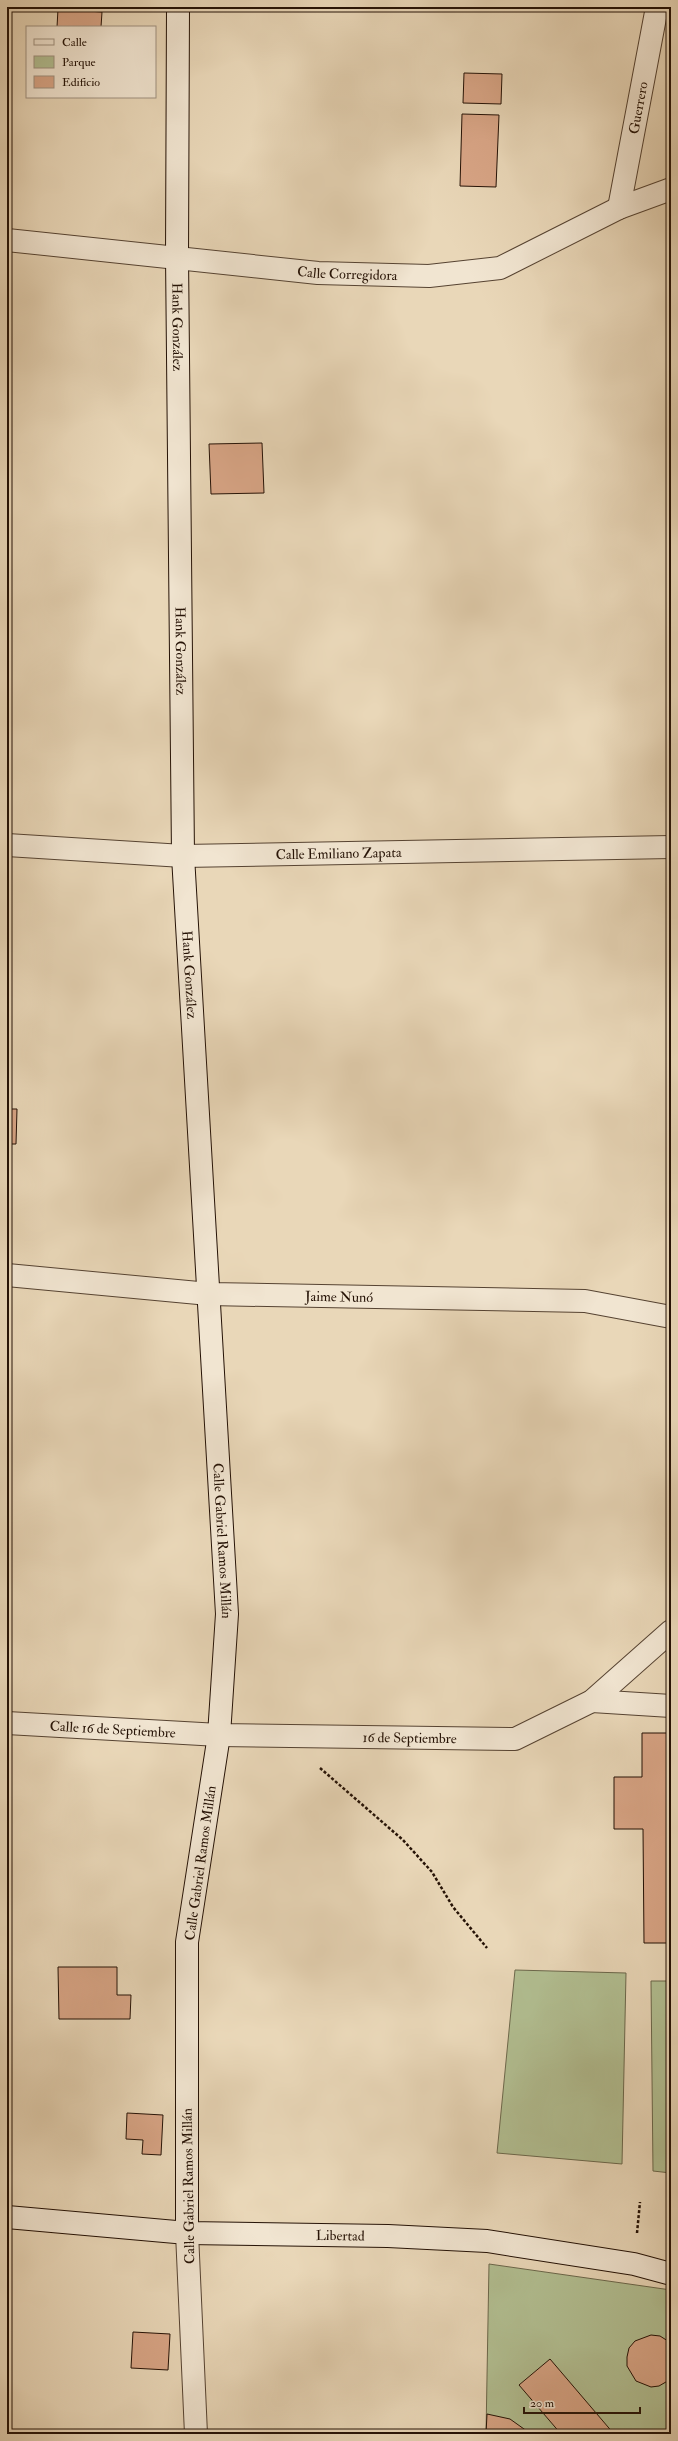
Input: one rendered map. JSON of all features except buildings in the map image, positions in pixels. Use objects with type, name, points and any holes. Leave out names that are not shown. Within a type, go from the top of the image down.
[{"type":"street","name":"Hank González","points":[[178,7],[177,256],[183,856],[209,1294]]},
{"type":"street","name":"Guerrero","points":[[619,208],[657,7]]},
{"type":"street","name":"Calle Corregidora","points":[[7,240],[177,256],[318,273],[429,276],[500,268],[619,208],[671,188]]},
{"type":"street","name":"Calle Emiliano Zapata","points":[[7,845],[183,856],[671,847]]},
{"type":"street","name":"Jaime Nunó","points":[[7,1275],[209,1294],[585,1300],[671,1317]]},
{"type":"street","name":"Calle Gabriel Ramos Millán","points":[[196,2434],[187,2233],[187,1942],[219,1735],[227,1614],[209,1294]]},
{"type":"street","name":"16 de Septiembre","points":[[219,1735],[515,1739],[592,1701],[671,1630]]},
{"type":"street","name":"16 de Septiembre","points":[[592,1701],[671,1706]]},
{"type":"street","name":"Calle 16 de Septiembre","points":[[7,1723],[219,1735]]},
{"type":"street","name":"Libertad","points":[[7,2217],[187,2233],[388,2236],[487,2241],[634,2264],[671,2274]]},
{"type":"path","points":[[283,1736],[403,1840],[432,1872],[453,1906],[487,1948]]},
{"type":"green space","points":[[515,1970],[626,1973],[622,2164],[497,2153]]},
{"type":"green space","points":[[651,1981],[671,1981],[671,2173],[653,2171]]},
{"type":"green space","points":[[489,2264],[671,2290],[671,2434],[486,2434]]}]
